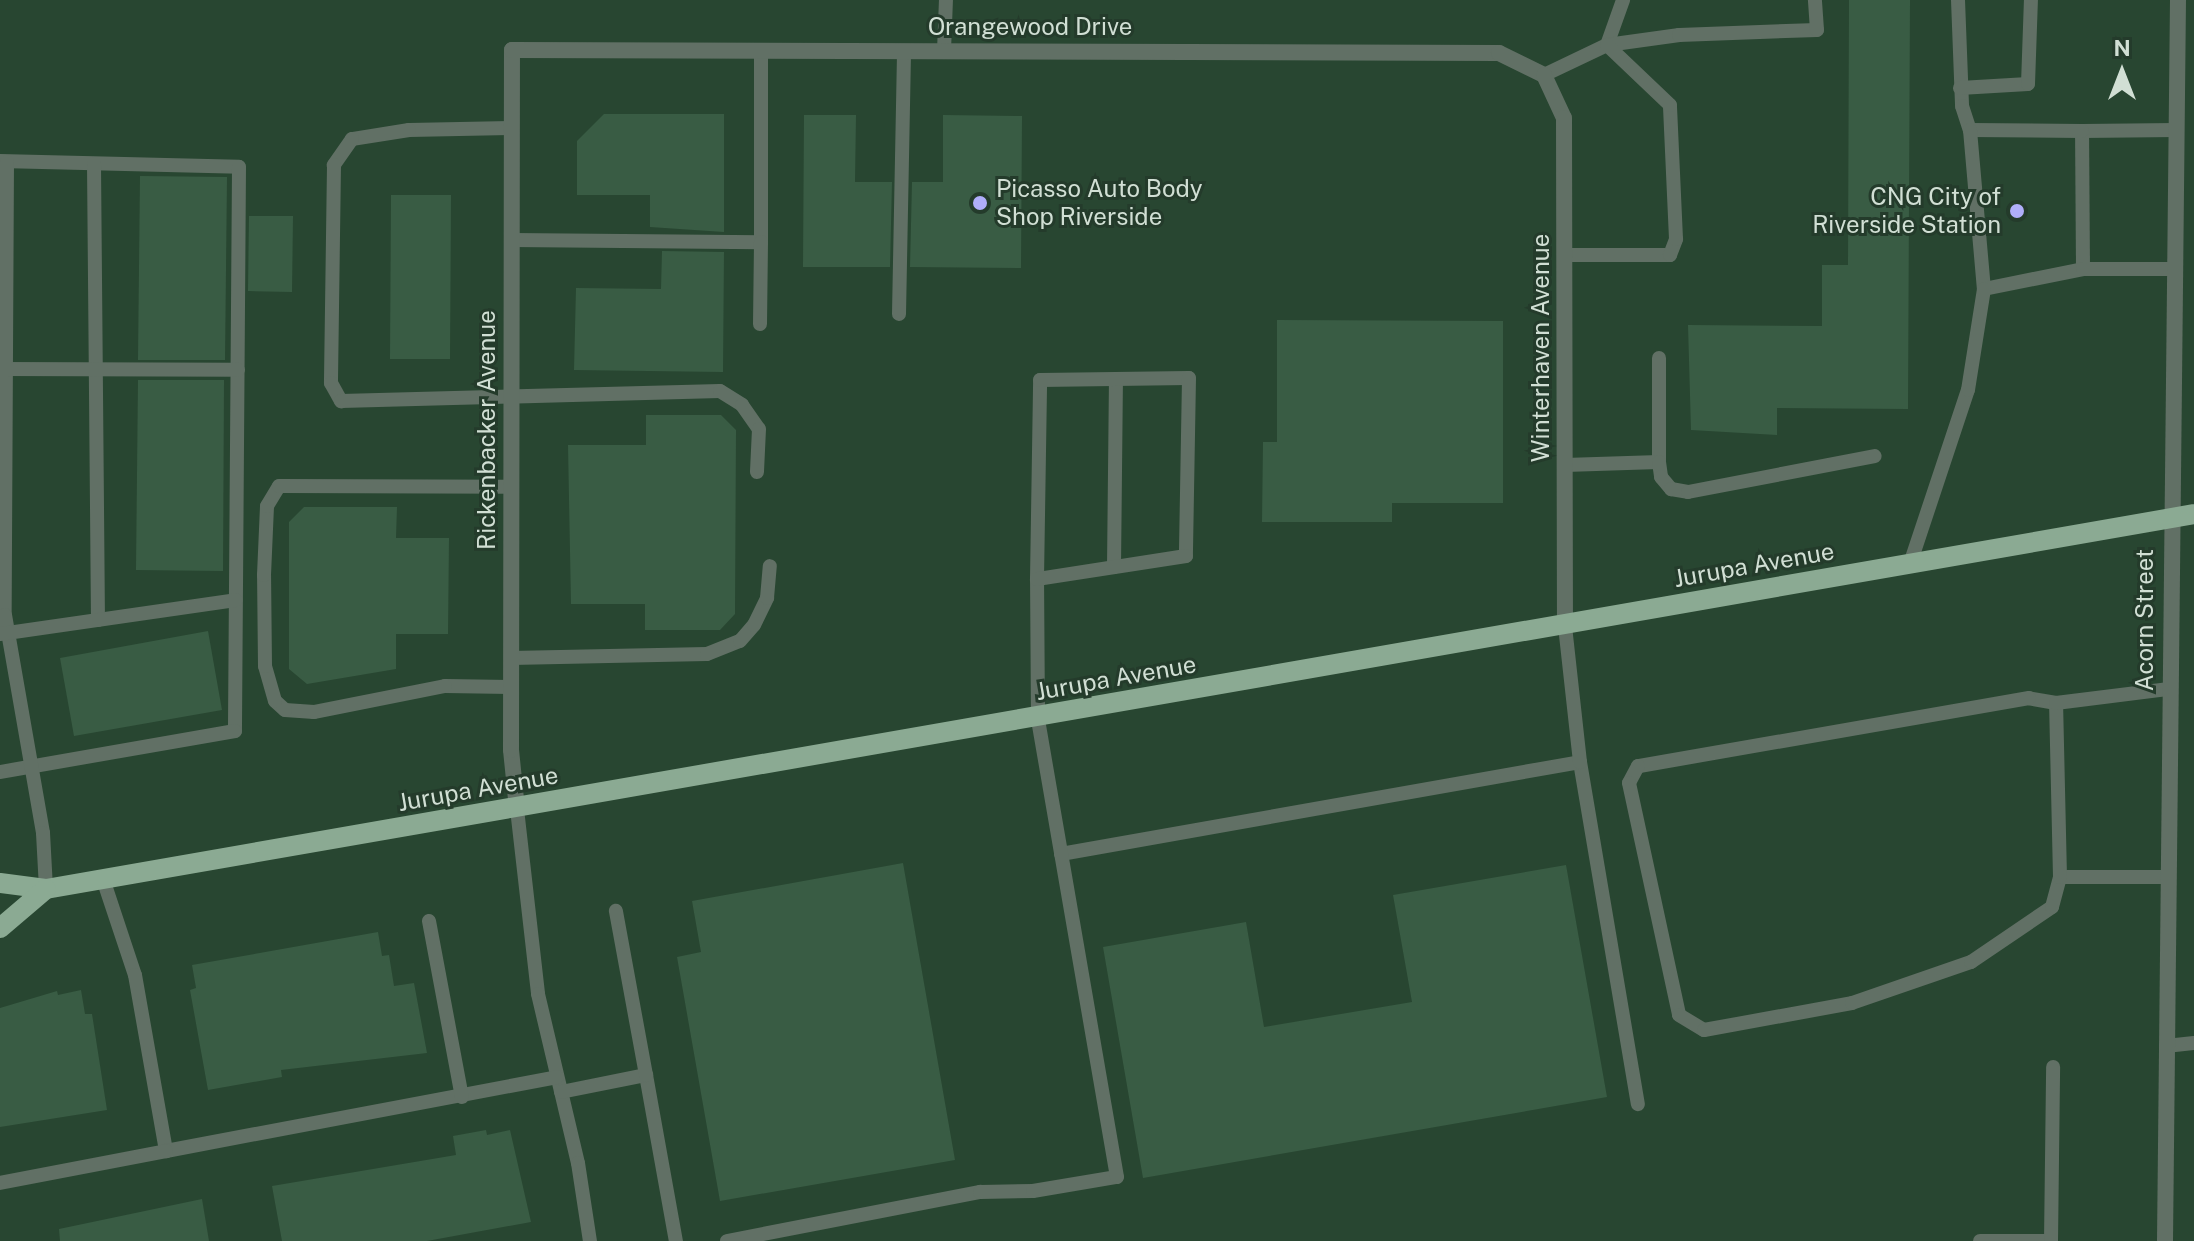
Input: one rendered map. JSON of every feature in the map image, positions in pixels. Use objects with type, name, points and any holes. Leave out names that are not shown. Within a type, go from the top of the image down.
[{"type":"main road","name":"Jurupa Avenue","points":[[0,883],[46,889],[2194,514]]},
{"type":"main road","points":[[0,928],[46,889]]},
{"type":"street","name":"Acorn Street","points":[[2165,1241],[2170,517],[2178,0]]},
{"type":"street","name":"Orangewood Drive","points":[[512,50],[1499,53],[1544,75]]},
{"type":"street","name":"Rickenbacker Avenue","points":[[512,50],[511,687],[517,809]]},
{"type":"street","name":"Winterhaven Avenue","points":[[1544,75],[1564,118],[1565,626]]},
{"type":"lane","points":[[944,51],[946,0]]},
{"type":"lane","points":[[1607,45],[1623,0]]},
{"type":"lane","points":[[1544,75],[1607,45],[1679,35],[1817,30],[1815,0]]},
{"type":"lane","points":[[1910,564],[1968,390],[1984,289],[1970,130],[1960,88],[1958,0]]},
{"type":"lane","points":[[1960,88],[2028,84],[2031,0]]},
{"type":"lane","points":[[1565,255],[1670,255],[1676,239],[1670,105],[1607,45]]},
{"type":"lane","points":[[760,324],[761,51]]},
{"type":"lane","points":[[899,314],[904,51]]},
{"type":"lane","points":[[512,128],[409,130],[352,139],[334,165],[331,383],[341,401],[720,391],[742,405],[759,429],[757,472]]},
{"type":"lane","points":[[1970,130],[2176,130]]},
{"type":"lane","points":[[2082,131],[2083,269]]},
{"type":"lane","points":[[0,772],[31,767],[235,731],[239,167],[3,162],[4,634],[31,767],[46,889]]},
{"type":"lane","points":[[94,164],[98,620]]},
{"type":"lane","points":[[512,240],[761,242]]},
{"type":"lane","points":[[1984,289],[2083,269],[2174,269]]},
{"type":"lane","points":[[1659,358],[1659,462],[1661,477],[1671,489],[1688,492],[1875,456]]},
{"type":"lane","points":[[3,370],[238,370]]},
{"type":"lane","points":[[727,1241],[980,1192],[1033,1191],[1117,1177],[1038,718],[1037,579],[1040,380],[1189,378],[1186,556],[1037,579]]},
{"type":"lane","points":[[1114,567],[1116,379]]},
{"type":"lane","points":[[1565,465],[1659,462]]},
{"type":"lane","points":[[511,487],[279,486],[267,506],[264,575],[265,666],[275,701],[285,710],[314,712],[445,686],[511,687]]},
{"type":"lane","points":[[511,658],[707,654],[740,641],[754,625],[767,598],[770,566]]},
{"type":"lane","points":[[4,634],[236,600]]},
{"type":"lane","points":[[1565,626],[1580,762],[1638,1104]]},
{"type":"lane","points":[[2056,703],[2060,877],[2052,907],[1971,962],[1852,1003],[1704,1030],[1679,1015],[1629,783],[1638,766],[2029,698],[2056,703],[2169,689]]},
{"type":"lane","points":[[1061,854],[1580,762]]},
{"type":"lane","points":[[517,809],[538,994],[590,1241]]},
{"type":"lane","points":[[2060,877],[2167,877]]},
{"type":"lane","points":[[103,879],[135,975],[166,1151]]},
{"type":"lane","points":[[616,911],[676,1241]]},
{"type":"lane","points":[[429,921],[462,1097]]},
{"type":"lane","points":[[2166,1046],[2194,1043]]},
{"type":"lane","points":[[2051,1241],[2053,1067]]},
{"type":"lane","points":[[0,1183],[462,1097],[646,1075]]},
{"type":"lane","points":[[1980,1241],[2045,1241]]},
{"type":"shaded area","points":[[0,0],[2194,0],[2194,1241],[0,1241]]},
{"type":"building","points":[[1849,0],[1910,0],[1908,409],[1777,408],[1777,435],[1691,430],[1688,325],[1822,326],[1822,265],[1848,265]]},
{"type":"building","points":[[604,114],[724,114],[724,232],[650,227],[650,195],[577,195],[577,141]]},
{"type":"building","points":[[804,115],[856,115],[855,182],[892,182],[890,267],[803,267]]},
{"type":"building","points":[[943,115],[1022,116],[1021,268],[910,267],[912,182],[943,182]]},
{"type":"building","points":[[140,176],[227,177],[225,360],[138,360]]},
{"type":"building","points":[[391,195],[451,195],[450,359],[390,359]]},
{"type":"building","points":[[249,216],[293,216],[292,292],[248,291]]},
{"type":"building","points":[[662,251],[724,252],[723,372],[574,370],[576,288],[661,289]]},
{"type":"building","points":[[1277,320],[1503,321],[1503,503],[1392,503],[1392,522],[1262,522],[1263,442],[1277,442]]},
{"type":"building","points":[[138,380],[224,380],[223,571],[136,570]]},
{"type":"building","points":[[646,415],[721,415],[736,430],[735,614],[720,630],[645,630],[645,604],[571,604],[568,445],[646,445]]},
{"type":"building","points":[[304,507],[397,507],[396,538],[449,538],[448,634],[396,634],[396,669],[307,684],[289,669],[289,522]]},
{"type":"building","points":[[208,631],[222,710],[74,736],[60,658]]},
{"type":"building","points":[[903,863],[955,1160],[720,1201],[677,957],[701,952],[692,901]]},
{"type":"building","points":[[1566,865],[1607,1097],[1143,1178],[1103,947],[1246,922],[1264,1027],[1412,1002],[1393,895]]},
{"type":"building","points":[[378,932],[382,956],[389,955],[394,986],[414,983],[427,1053],[281,1070],[282,1077],[208,1090],[190,990],[196,988],[192,965]]},
{"type":"building","points":[[81,990],[85,1014],[92,1014],[107,1110],[0,1127],[0,1008],[57,991],[58,995]]},
{"type":"building","points":[[486,1130],[487,1135],[510,1130],[531,1222],[427,1241],[282,1241],[272,1186],[456,1155],[453,1136]]},
{"type":"building","points":[[202,1199],[209,1241],[60,1241],[59,1229]]},
{"type":"place","name":"Picasso Auto Body Shop Riverside","points":[[980,203]]},
{"type":"place","name":"CNG City of Riverside Station","points":[[2017,211]]}]
